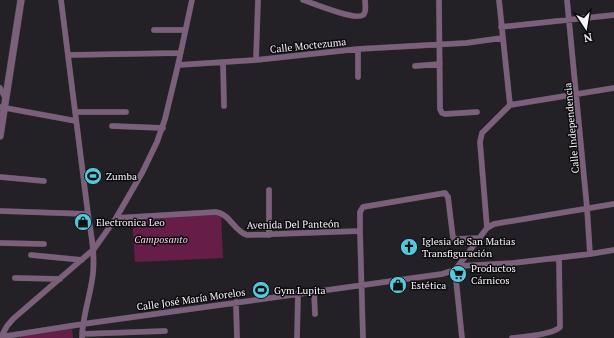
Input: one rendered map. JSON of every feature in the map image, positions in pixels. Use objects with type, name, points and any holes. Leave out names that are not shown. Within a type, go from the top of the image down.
[{"type":"street","points":[[0,136],[2,108],[6,99],[21,0]]},
{"type":"street","points":[[61,0],[88,214],[94,249],[93,275],[82,336],[165,331]]},
{"type":"street","points":[[1,337],[13,319],[94,249],[116,218],[142,173],[163,128],[192,0]]},
{"type":"street","points":[[256,60],[258,0]]},
{"type":"street","points":[[303,0],[359,16],[365,13],[365,0]]},
{"type":"street","points":[[439,0],[440,109],[442,113],[445,114],[477,112]]},
{"type":"street","points":[[498,0],[510,105]]},
{"type":"street","name":"Calle Independencia","points":[[567,0],[577,93],[590,254]]},
{"type":"street","points":[[501,27],[614,15]]},
{"type":"street","points":[[154,30],[185,30]]},
{"type":"street","name":"Calle Moctezuma","points":[[178,65],[256,60],[358,49],[466,43],[502,38]]},
{"type":"street","points":[[358,49],[358,77]]},
{"type":"street","points":[[68,54],[180,52]]},
{"type":"street","points":[[223,62],[224,106]]},
{"type":"street","points":[[415,66],[440,64]]},
{"type":"street","points":[[0,88],[6,99]]},
{"type":"street","points":[[488,228],[480,142],[486,129],[510,105],[614,88]]},
{"type":"street","points":[[2,108],[76,120]]},
{"type":"street","points":[[75,112],[126,112]]},
{"type":"street","points":[[112,126],[163,128]]},
{"type":"street","points":[[0,177],[44,181]]},
{"type":"street","points":[[269,190],[269,235]]},
{"type":"street","points":[[363,338],[360,231],[361,208],[441,193],[447,194],[453,238],[480,238]]},
{"type":"street","points":[[462,338],[457,268],[488,228],[500,222],[612,204],[614,209]]},
{"type":"street","points":[[0,211],[88,214]]},
{"type":"street","name":"Avenida Del Panteón","points":[[116,218],[222,212],[242,233],[247,235],[360,231]]},
{"type":"street","points":[[0,243],[44,244]]},
{"type":"street","name":"Calle José María Morelos","points":[[1,337],[298,293],[442,274],[457,268],[559,258],[614,250]]},
{"type":"street","points":[[32,255],[82,260]]},
{"type":"street","points":[[512,338],[554,331],[560,327],[559,258]]},
{"type":"street","points":[[15,278],[60,279]]},
{"type":"street","points":[[314,291],[315,314]]},
{"type":"street","points":[[297,338],[298,293]]},
{"type":"street","points":[[236,302],[237,338]]},
{"type":"green space","name":"Camposanto","points":[[221,214],[223,258],[135,262],[132,218]]},
{"type":"green space","points":[[72,329],[73,338],[20,338],[20,334]]},
{"type":"place","name":"Zumba","points":[[93,176]]},
{"type":"place","name":"Electronica Leo","points":[[83,222]]},
{"type":"place","name":"Iglesia de San Matias Transfiguración","points":[[409,247]]},
{"type":"place","name":"Productos Cárnicos","points":[[458,274]]},
{"type":"place","name":"Estética","points":[[398,285]]},
{"type":"place","name":"Gym Lupita","points":[[261,290]]}]
